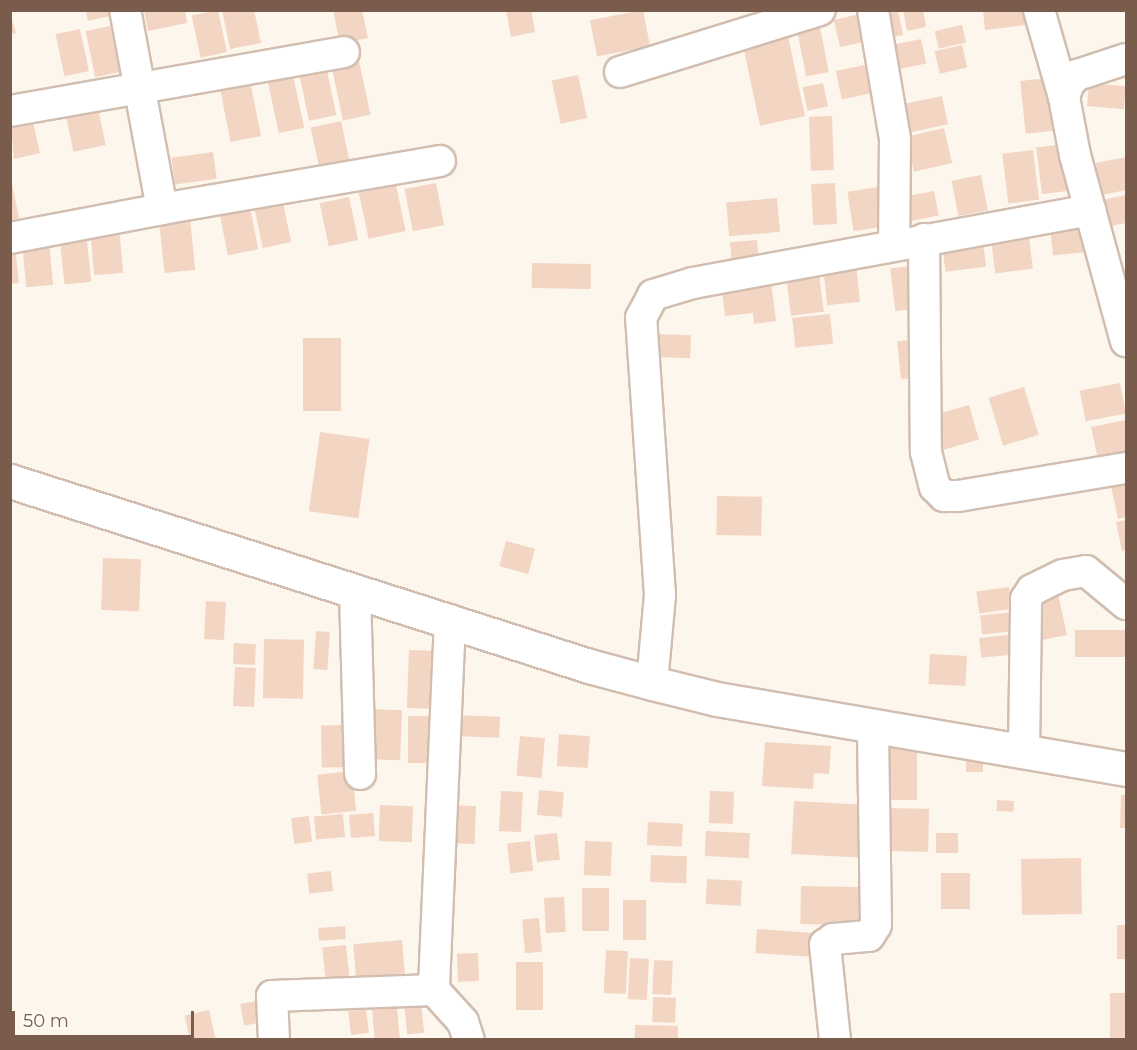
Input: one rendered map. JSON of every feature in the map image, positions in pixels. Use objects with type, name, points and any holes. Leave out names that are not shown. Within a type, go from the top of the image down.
[{"type":"main road","points":[[10,482],[589,666],[652,683],[717,699],[1126,769]]},
{"type":"street","points":[[124,10],[162,209]]},
{"type":"street","points":[[620,72],[820,10]]},
{"type":"street","points":[[873,10],[895,139],[894,245]]},
{"type":"street","points":[[1039,10],[1064,97],[1090,210],[1118,274],[1126,341]]},
{"type":"street","points":[[10,111],[344,52]]},
{"type":"street","points":[[1064,97],[1069,83],[1077,75],[1126,59]]},
{"type":"street","points":[[10,238],[440,161]]},
{"type":"street","points":[[652,683],[660,595],[642,381],[641,318],[645,305],[653,295],[693,283],[1090,210]]},
{"type":"street","points":[[924,240],[926,452],[935,487],[944,496],[958,496],[1126,468]]},
{"type":"street","points":[[1024,751],[1025,613],[1026,599],[1032,590],[1063,575],[1086,572],[1126,604]]},
{"type":"street","points":[[355,592],[360,774]]},
{"type":"street","points":[[450,620],[434,990],[463,1022],[469,1040]]},
{"type":"street","points":[[835,1040],[825,945],[833,939],[869,936],[876,925],[873,727]]},
{"type":"street","points":[[274,1040],[272,996],[434,990]]},
{"type":"building","points":[[86,10],[113,10],[114,15],[88,21]]},
{"type":"building","points":[[144,10],[185,10],[187,23],[148,31]]},
{"type":"building","points":[[218,10],[227,52],[201,58],[192,16]]},
{"type":"building","points":[[222,10],[254,10],[261,43],[230,49]]},
{"type":"building","points":[[333,10],[362,10],[368,38],[340,44]]},
{"type":"building","points":[[506,10],[531,10],[535,32],[511,37]]},
{"type":"building","points":[[643,10],[650,46],[597,57],[590,20]]},
{"type":"building","points":[[881,10],[898,10],[903,35],[887,38]]},
{"type":"building","points":[[903,10],[923,10],[926,27],[907,31]]},
{"type":"building","points":[[983,10],[1032,10],[1033,24],[985,30]]},
{"type":"building","points":[[864,13],[870,40],[840,47],[834,20]]},
{"type":"building","points":[[10,14],[16,33],[10,34]]},
{"type":"building","points":[[819,22],[829,72],[806,76],[796,26]]},
{"type":"building","points":[[962,25],[966,43],[939,49],[935,31]]},
{"type":"building","points":[[110,26],[120,72],[95,77],[86,31]]},
{"type":"building","points":[[80,29],[89,71],[64,76],[56,34]]},
{"type":"building","points":[[788,36],[805,116],[760,126],[743,46]]},
{"type":"building","points":[[921,39],[926,63],[894,70],[889,46]]},
{"type":"building","points":[[962,45],[967,67],[940,74],[935,51]]},
{"type":"building","points":[[359,61],[370,115],[343,121],[332,67]]},
{"type":"building","points":[[869,64],[875,92],[842,99],[836,71]]},
{"type":"building","points":[[326,66],[336,115],[309,121],[299,72]]},
{"type":"building","points":[[293,75],[304,128],[279,133],[268,80]]},
{"type":"building","points":[[578,75],[587,118],[561,124],[552,81]]},
{"type":"building","points":[[1048,78],[1054,131],[1026,134],[1020,81]]},
{"type":"building","points":[[823,83],[828,106],[807,111],[802,87]]},
{"type":"building","points":[[1089,83],[1126,86],[1124,109],[1087,106]]},
{"type":"building","points":[[251,85],[261,136],[230,142],[221,91]]},
{"type":"building","points":[[942,96],[948,124],[904,134],[898,105]]},
{"type":"building","points":[[96,99],[106,145],[73,152],[64,106]]},
{"type":"building","points":[[30,109],[40,153],[14,159],[10,113]]},
{"type":"building","points":[[832,116],[834,170],[811,171],[809,117]]},
{"type":"building","points":[[341,121],[350,164],[320,170],[311,127]]},
{"type":"building","points":[[944,128],[952,163],[914,172],[906,137]]},
{"type":"building","points":[[1064,144],[1070,191],[1042,194],[1036,147]]},
{"type":"building","points":[[1033,150],[1039,200],[1008,203],[1002,154]]},
{"type":"building","points":[[213,152],[217,179],[175,185],[171,158]]},
{"type":"building","points":[[1126,157],[1126,190],[1102,195],[1096,163]]},
{"type":"building","points":[[981,175],[988,210],[958,216],[952,181]]},
{"type":"building","points":[[436,183],[444,225],[413,231],[405,189]]},
{"type":"building","points":[[835,183],[837,224],[813,225],[811,184]]},
{"type":"building","points":[[12,184],[19,218],[10,220],[10,185]]},
{"type":"building","points":[[396,185],[406,231],[369,239],[359,193]]},
{"type":"building","points":[[878,187],[884,227],[854,231],[847,192]]},
{"type":"building","points":[[934,191],[939,216],[911,221],[907,196]]},
{"type":"building","points":[[281,194],[291,242],[263,248],[253,200]]},
{"type":"building","points":[[1126,195],[1126,223],[1107,227],[1102,200]]},
{"type":"building","points":[[349,197],[358,240],[329,246],[320,203]]},
{"type":"building","points":[[777,198],[780,232],[729,236],[726,202]]},
{"type":"building","points":[[250,207],[258,249],[228,255],[220,213]]},
{"type":"building","points":[[190,219],[195,270],[165,273],[159,222]]},
{"type":"building","points":[[1086,225],[1089,252],[1053,256],[1050,229]]},
{"type":"building","points":[[119,226],[123,273],[94,275],[90,229]]},
{"type":"building","points":[[86,231],[91,282],[64,285],[59,234]]},
{"type":"building","points":[[1029,237],[1033,269],[995,273],[991,242]]},
{"type":"building","points":[[49,239],[53,285],[26,287],[22,241]]},
{"type":"building","points":[[757,240],[759,264],[732,266],[730,242]]},
{"type":"building","points":[[983,241],[986,267],[945,272],[942,246]]},
{"type":"building","points":[[10,247],[15,247],[19,283],[10,284]]},
{"type":"building","points":[[532,263],[591,264],[591,289],[532,288]]},
{"type":"building","points":[[856,264],[860,302],[827,305],[823,267]]},
{"type":"building","points":[[910,266],[915,309],[895,311],[890,268]]},
{"type":"building","points":[[819,273],[824,312],[791,316],[786,277]]},
{"type":"building","points":[[771,281],[776,321],[754,324],[753,313],[725,316],[721,284]]},
{"type":"building","points":[[830,314],[833,344],[795,348],[792,318]]},
{"type":"building","points":[[653,334],[691,335],[690,358],[652,357]]},
{"type":"building","points":[[303,338],[341,338],[341,411],[303,411]]},
{"type":"building","points":[[920,339],[924,377],[901,379],[897,341]]},
{"type":"building","points":[[1120,383],[1126,413],[1086,421],[1080,391]]},
{"type":"building","points":[[1024,387],[1039,435],[1003,446],[989,398]]},
{"type":"building","points":[[969,405],[979,440],[940,451],[930,416]]},
{"type":"building","points":[[1126,420],[1126,458],[1099,463],[1091,427]]},
{"type":"building","points":[[320,432],[370,439],[358,518],[309,511]]},
{"type":"building","points":[[1126,479],[1126,517],[1118,519],[1110,482]]},
{"type":"building","points":[[717,496],[762,497],[761,536],[716,535]]},
{"type":"building","points":[[1126,520],[1126,550],[1122,551],[1116,522]]},
{"type":"building","points":[[506,541],[535,549],[528,574],[499,566]]},
{"type":"building","points":[[103,558],[141,559],[139,611],[101,610]]},
{"type":"building","points":[[1056,585],[1067,635],[1037,641],[1030,601]]},
{"type":"building","points":[[1009,587],[1012,609],[979,613],[976,592]]},
{"type":"building","points":[[206,601],[226,602],[224,640],[204,639]]},
{"type":"building","points":[[1014,612],[1016,631],[982,634],[980,616]]},
{"type":"building","points":[[1075,630],[1126,630],[1126,657],[1075,657]]},
{"type":"building","points":[[316,631],[330,632],[327,670],[313,669]]},
{"type":"building","points":[[1017,634],[1019,654],[981,658],[979,638]]},
{"type":"building","points":[[264,639],[304,640],[303,699],[263,698]]},
{"type":"building","points":[[234,643],[256,644],[255,665],[233,664]]},
{"type":"building","points":[[409,650],[432,651],[430,709],[407,708]]},
{"type":"building","points":[[930,654],[967,656],[965,686],[928,684]]},
{"type":"building","points":[[235,667],[256,668],[254,707],[233,706]]},
{"type":"building","points":[[364,709],[402,710],[400,760],[362,759]]},
{"type":"building","points":[[453,715],[500,717],[499,738],[452,736]]},
{"type":"building","points":[[408,716],[430,716],[430,763],[408,763]]},
{"type":"building","points":[[350,725],[351,767],[322,767],[321,726]]},
{"type":"building","points":[[559,734],[590,736],[588,768],[557,766]]},
{"type":"building","points":[[520,736],[545,738],[541,778],[517,776]]},
{"type":"building","points":[[765,742],[831,746],[829,774],[814,773],[813,789],[762,786]]},
{"type":"building","points":[[881,743],[917,743],[917,800],[881,800]]},
{"type":"building","points":[[966,754],[983,754],[983,772],[966,772]]},
{"type":"building","points":[[352,771],[356,811],[321,814],[317,775]]},
{"type":"building","points":[[539,790],[564,792],[562,817],[537,815]]},
{"type":"building","points":[[501,791],[523,792],[521,832],[499,831]]},
{"type":"building","points":[[710,791],[734,792],[733,824],[709,823]]},
{"type":"building","points":[[1121,795],[1126,795],[1126,828],[1120,828]]},
{"type":"building","points":[[997,800],[1014,801],[1013,812],[996,811]]},
{"type":"building","points":[[794,801],[873,805],[870,858],[791,854]]},
{"type":"building","points":[[380,805],[413,806],[412,842],[379,841]]},
{"type":"building","points":[[444,805],[476,806],[475,844],[443,843]]},
{"type":"building","points":[[880,808],[929,809],[928,852],[879,851]]},
{"type":"building","points":[[373,813],[375,836],[351,838],[349,815]]},
{"type":"building","points":[[343,814],[345,837],[316,839],[314,817]]},
{"type":"building","points":[[309,816],[312,842],[294,844],[291,818]]},
{"type":"building","points":[[648,822],[683,824],[682,847],[647,845]]},
{"type":"building","points":[[706,831],[750,833],[749,858],[705,856]]},
{"type":"building","points":[[557,833],[560,860],[537,862],[534,835]]},
{"type":"building","points":[[936,833],[958,833],[958,853],[936,853]]},
{"type":"building","points":[[530,841],[533,871],[510,873],[507,843]]},
{"type":"building","points":[[585,841],[612,842],[611,876],[584,875]]},
{"type":"building","points":[[651,855],[687,856],[686,883],[650,882]]},
{"type":"building","points":[[1081,858],[1082,914],[1022,915],[1021,859]]},
{"type":"building","points":[[331,871],[333,891],[309,893],[307,874]]},
{"type":"building","points":[[941,873],[970,873],[970,909],[941,909]]},
{"type":"building","points":[[707,879],[742,881],[741,906],[706,904]]},
{"type":"building","points":[[801,886],[870,887],[869,925],[800,924]]},
{"type":"building","points":[[582,888],[609,888],[609,931],[582,931]]},
{"type":"building","points":[[564,897],[566,932],[546,933],[544,898]]},
{"type":"building","points":[[623,900],[646,900],[646,940],[623,940]]},
{"type":"building","points":[[539,918],[542,952],[525,953],[522,919]]},
{"type":"building","points":[[1117,925],[1126,925],[1126,959],[1117,959]]},
{"type":"building","points":[[345,926],[346,939],[319,941],[318,928]]},
{"type":"building","points":[[757,929],[813,933],[811,957],[755,953]]},
{"type":"building","points":[[402,940],[405,976],[356,980],[353,944]]},
{"type":"building","points":[[346,945],[349,976],[325,978],[322,948]]},
{"type":"building","points":[[606,950],[628,951],[626,994],[604,993]]},
{"type":"building","points":[[478,953],[479,981],[458,982],[457,954]]},
{"type":"building","points":[[630,958],[649,959],[647,1000],[628,999]]},
{"type":"building","points":[[654,960],[673,961],[671,995],[652,994]]},
{"type":"building","points":[[516,962],[543,962],[543,1010],[516,1010]]},
{"type":"building","points":[[1110,993],[1126,993],[1126,1040],[1110,1040]]},
{"type":"building","points":[[653,997],[676,998],[675,1023],[652,1022]]},
{"type":"building","points":[[257,1001],[261,1023],[244,1026],[240,1004]]},
{"type":"building","points":[[421,1003],[424,1033],[407,1035],[404,1005]]},
{"type":"building","points":[[397,1007],[400,1039],[375,1040],[372,1009]]},
{"type":"building","points":[[366,1009],[369,1033],[351,1035],[348,1011]]},
{"type":"building","points":[[209,1010],[215,1037],[190,1040],[185,1016]]},
{"type":"building","points":[[635,1025],[678,1026],[678,1040],[635,1040]]}]
